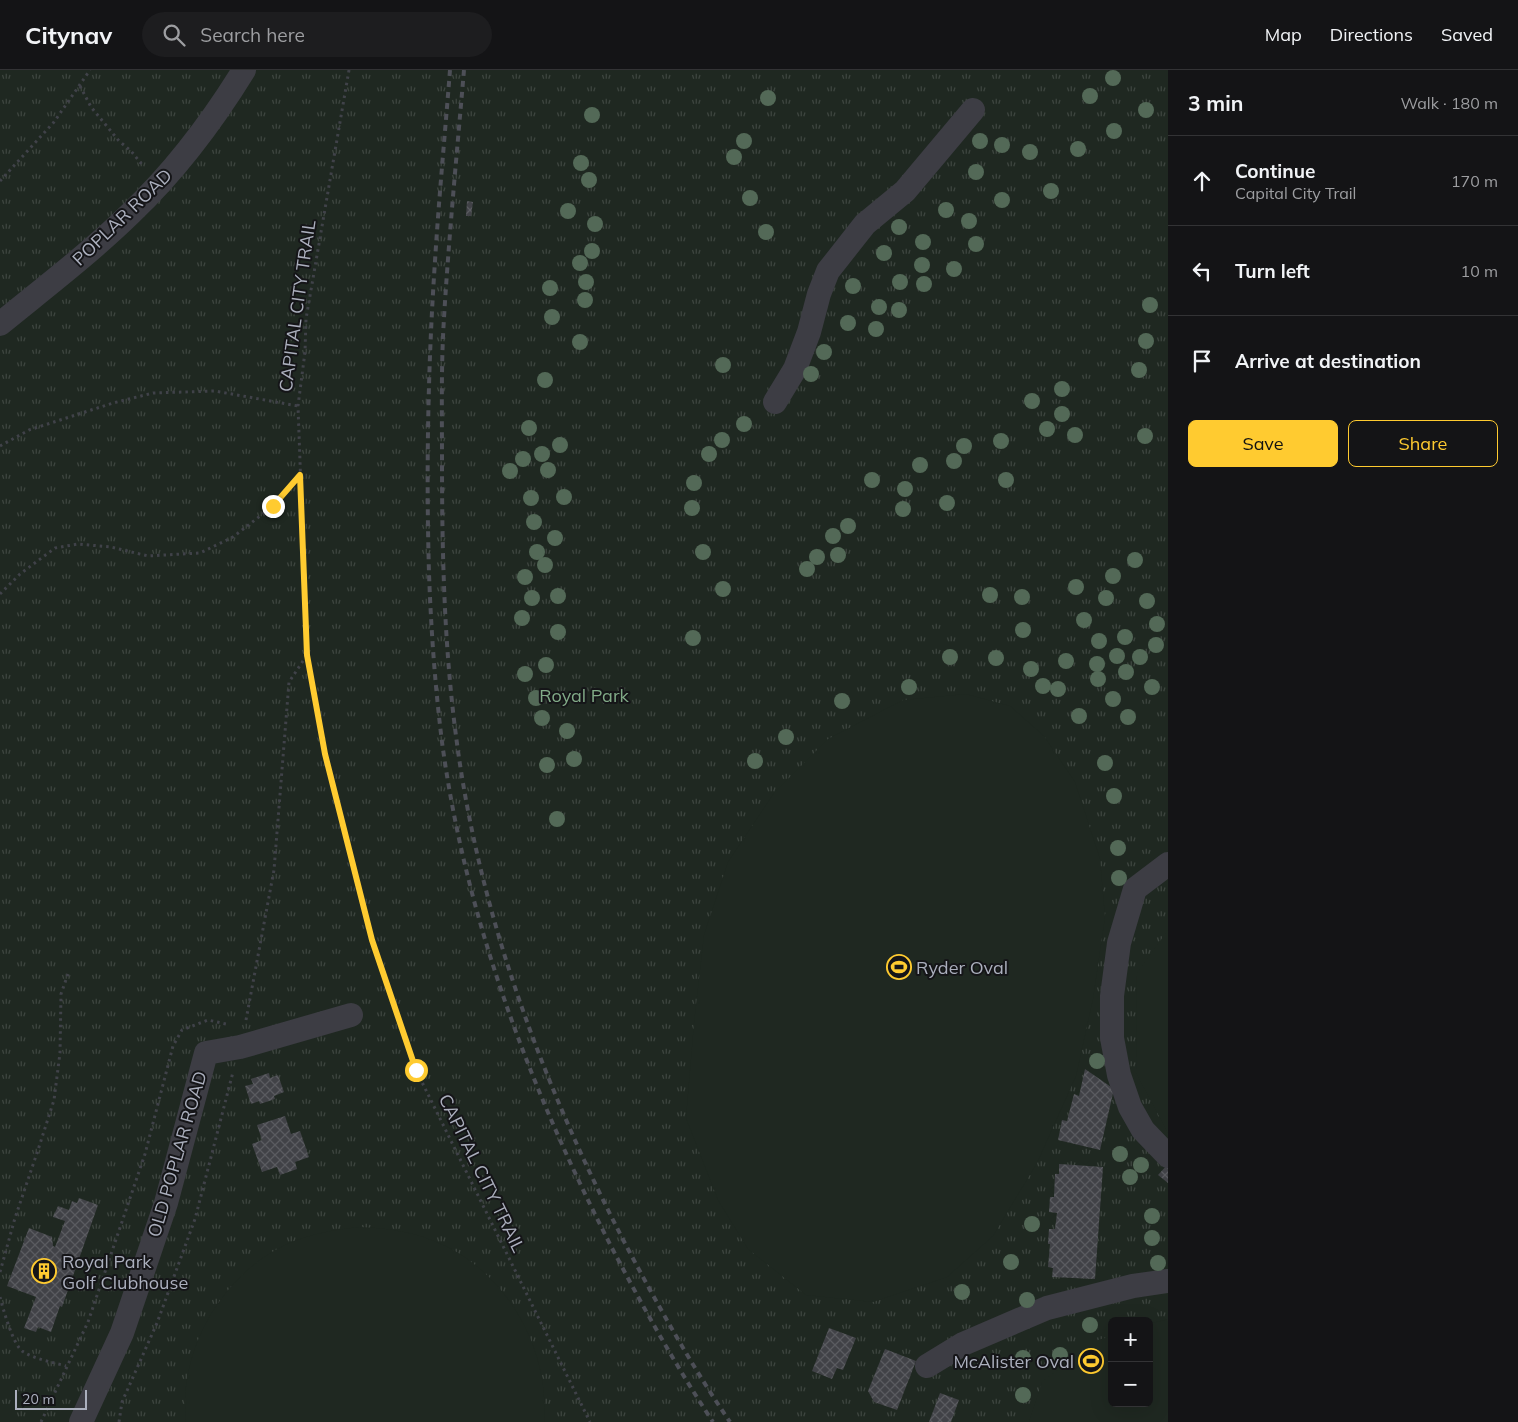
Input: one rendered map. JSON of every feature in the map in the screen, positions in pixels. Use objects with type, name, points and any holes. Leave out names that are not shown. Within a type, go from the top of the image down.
[{"type":"street","name":"POPLAR ROAD","points":[[0,324],[108,235],[160,184],[206,127],[244,70]]},
{"type":"street","points":[[775,402],[795,369],[828,271],[865,224],[905,191],[973,110]]},
{"type":"street","points":[[1168,864],[1135,889],[1119,942],[1112,996],[1112,1038],[1119,1075],[1130,1107],[1143,1130],[1168,1156]]},
{"type":"street","name":"OLD POPLAR ROAD","points":[[81,1422],[122,1333],[166,1202],[206,1053],[240,1046],[351,1015]]},
{"type":"street","points":[[927,1366],[963,1344],[1047,1308],[1133,1286],[1168,1281]]},
{"type":"path","points":[[0,181],[54,122],[90,70]]},
{"type":"path","name":"CAPITAL CITY TRAIL","points":[[349,70],[306,319],[305,352],[298,406],[307,655],[325,754],[372,940],[416,1070],[590,1422]]},
{"type":"path","points":[[80,86],[91,107],[110,131],[131,151],[160,184]]},
{"type":"path","points":[[0,446],[29,430],[113,403],[153,393],[215,391],[298,406]]},
{"type":"path","points":[[0,594],[20,574],[55,548],[86,544],[111,547],[148,556],[200,553],[234,538],[273,506],[300,475]]},
{"type":"path","points":[[0,1272],[15,1218],[54,1100],[60,1053],[61,994],[69,971]]},
{"type":"path","points":[[41,1422],[88,1322],[145,1154],[173,1046]]},
{"type":"path","points":[[0,1297],[6,1322],[21,1350],[39,1358],[66,1366]]},
{"type":"green space","name":"Royal Park","points":[[0,70],[1168,70],[1168,1422],[0,1422]]},
{"type":"green space","name":"Ryder Oval","points":[[966,694],[1010,706],[1044,736],[1075,782],[1100,859],[1105,917],[1093,999],[1076,1076],[1037,1163],[993,1236],[947,1277],[873,1302],[806,1295],[748,1249],[718,1200],[686,1118],[704,935],[728,862],[774,793],[828,739],[903,700]]},
{"type":"green space","points":[[1168,930],[1168,1133],[1136,1073],[1137,973]]},
{"type":"green space","points":[[359,1227],[397,1231],[434,1241],[459,1254],[482,1271],[502,1291],[518,1314],[531,1339],[539,1366],[544,1394],[544,1422],[186,1422],[185,1395],[189,1369],[197,1343],[208,1318],[223,1296],[241,1276],[262,1259],[285,1245],[321,1233]]},
{"type":"green space","name":"McAlister Oval","points":[[1168,1319],[1168,1422],[1029,1422],[1042,1382],[1098,1340],[1108,1337],[1108,1407],[1153,1407],[1153,1323]]},
{"type":"building","points":[[467,201],[473,202],[471,216],[466,216]]},
{"type":"building","points":[[1085,1069],[1114,1089],[1100,1150],[1058,1140],[1062,1120],[1067,1121],[1074,1094],[1079,1096]]},
{"type":"building","points":[[269,1073],[270,1078],[278,1075],[284,1092],[274,1096],[275,1099],[260,1104],[259,1101],[251,1104],[245,1086],[253,1084],[251,1079]]},
{"type":"building","points":[[285,1116],[291,1134],[300,1131],[309,1157],[295,1162],[297,1169],[280,1175],[277,1167],[262,1172],[252,1144],[262,1140],[257,1125]]},
{"type":"building","points":[[1059,1164],[1103,1167],[1095,1279],[1052,1277],[1053,1268],[1048,1267],[1049,1229],[1055,1229],[1057,1213],[1049,1212],[1050,1197],[1054,1197],[1055,1174],[1059,1174]]},
{"type":"building","points":[[1168,1164],[1168,1183],[1158,1175]]},
{"type":"building","name":"Royal Park Golf Clubhouse","points":[[79,1198],[98,1205],[62,1307],[60,1306],[51,1332],[38,1327],[36,1332],[24,1328],[36,1297],[7,1286],[29,1228],[52,1237],[53,1246],[55,1247],[65,1221],[53,1217],[58,1206],[69,1210],[72,1201],[77,1203]]},
{"type":"building","points":[[829,1328],[856,1338],[843,1370],[837,1368],[832,1379],[812,1371]]},
{"type":"building","points":[[885,1349],[916,1361],[897,1410],[874,1402],[868,1391]]},
{"type":"building","points":[[940,1393],[959,1400],[951,1422],[929,1422]]},
{"type":"railway","points":[[450,70],[433,300],[429,378],[428,495],[429,573],[437,700],[453,809],[467,875],[485,939],[529,1067],[555,1129],[613,1250],[673,1359],[713,1422]]},
{"type":"railway","points":[[464,70],[443,336],[442,494],[444,598],[449,667],[456,736],[467,803],[481,870],[499,936],[543,1065],[598,1190],[629,1251],[690,1359],[730,1422]]},
{"type":"place","name":"Ryder Oval","points":[[899,967]]},
{"type":"place","name":"Royal Park Golf Clubhouse","points":[[44,1271]]},
{"type":"place","name":"McAlister Oval","points":[[1091,1361]]},
{"type":"route","points":[[273,506],[300,475],[307,655],[325,754],[372,940],[416,1070]]}]
